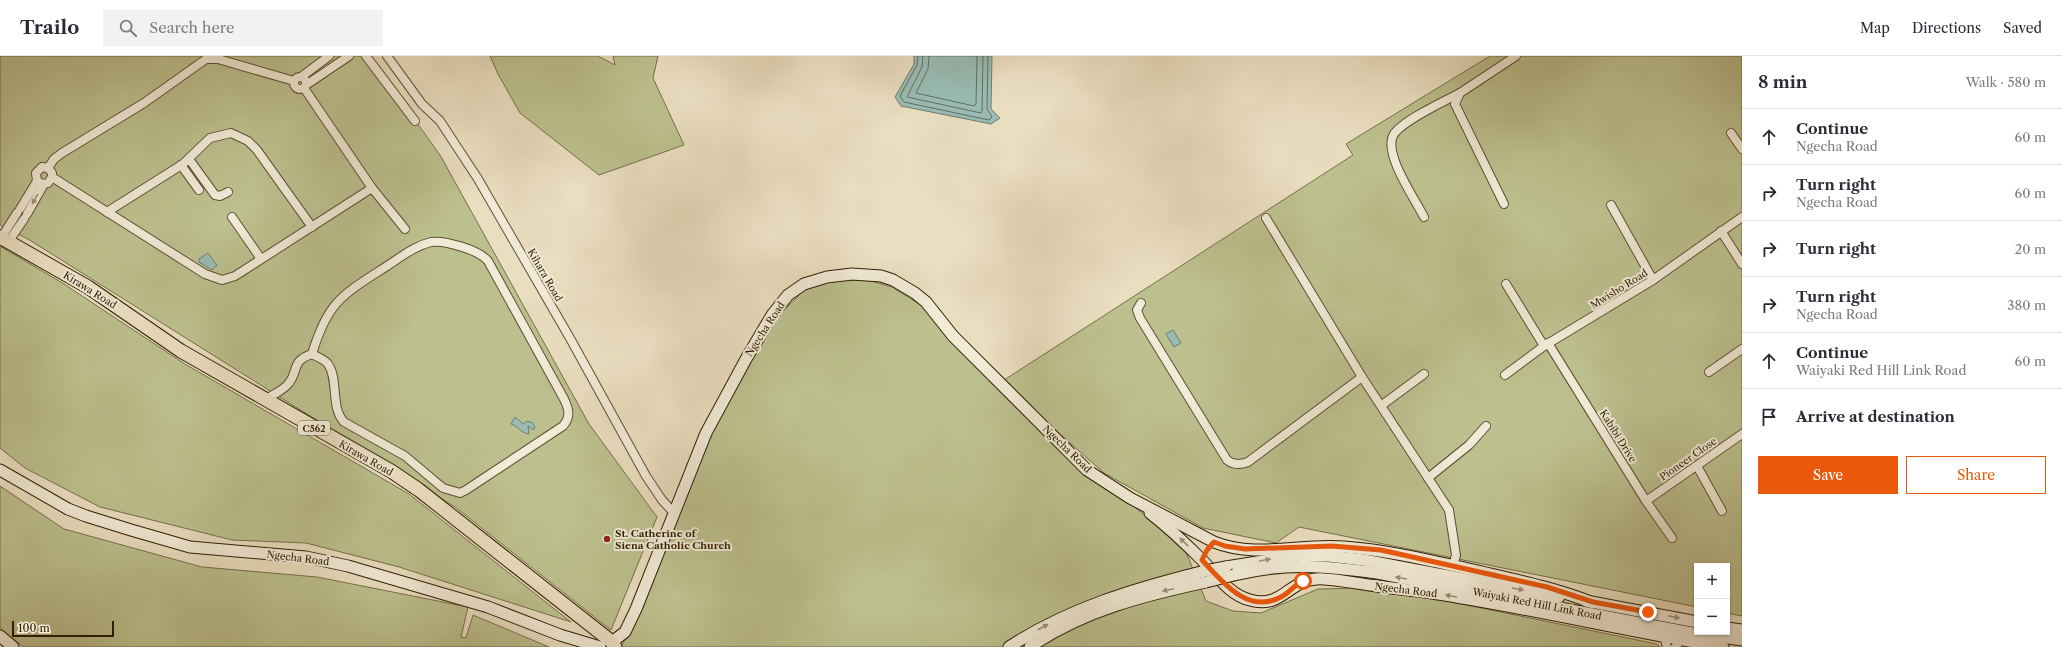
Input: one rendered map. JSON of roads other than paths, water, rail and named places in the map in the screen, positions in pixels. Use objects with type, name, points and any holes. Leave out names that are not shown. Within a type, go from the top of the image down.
[{"type":"main road","name":"Kirawa Road","points":[[4,239],[88,288],[181,351],[391,471],[419,490],[609,646]]},
{"type":"main road","name":"Ngecha Road","points":[[0,470],[68,509],[130,530],[190,547],[306,557],[348,566],[488,607],[560,635],[609,646],[624,632],[636,609],[674,512],[715,414],[766,325],[782,301],[804,284],[827,277],[852,274],[881,276],[893,280],[915,293],[926,302],[953,336],[1015,396],[1074,458],[1101,481],[1214,542],[1225,546],[1245,549],[1285,549],[1316,546],[1344,546],[1381,550],[1547,587],[1593,602]]},
{"type":"main road","name":"Ngecha Road","points":[[1130,498],[1168,528],[1234,593],[1243,598],[1256,602],[1268,601],[1282,596],[1292,587],[1303,581],[1324,578],[1431,592],[1564,613],[1665,642],[1723,647]]},
{"type":"main road","points":[[1202,560],[1207,550],[1214,542]]},
{"type":"main road","name":"Waiyaki Red Hill Link Road","points":[[1330,561],[1364,560],[1694,621]]},
{"type":"main road","points":[[1030,647],[1061,628],[1123,603],[1206,577],[1230,571],[1284,567],[1330,561]]},
{"type":"main road","name":"Waiyaki Red Hill Link Road","points":[[1330,561],[1376,573],[1564,613],[1742,640]]},
{"type":"main road","points":[[1010,647],[1041,628],[1077,610],[1150,584],[1206,577]]},
{"type":"main road","points":[[1730,628],[1742,630]]},
{"type":"main road","points":[[0,636],[14,647]]},
{"type":"street","points":[[329,56],[298,79],[297,88],[305,86],[349,56]]},
{"type":"street","points":[[366,56],[415,121]]},
{"type":"street","name":"Kihara Road","points":[[387,56],[422,104],[440,121],[478,179],[568,334],[646,476],[662,500],[674,512]]},
{"type":"street","points":[[1424,217],[1395,161],[1392,151],[1392,136],[1397,130],[1420,114],[1460,93],[1516,56]]},
{"type":"street","points":[[48,168],[54,159],[62,153],[144,103],[206,59],[218,59],[298,79]]},
{"type":"street","points":[[305,86],[372,188],[406,229]]},
{"type":"street","points":[[1460,93],[1455,104],[1504,204]]},
{"type":"street","points":[[107,212],[181,165],[210,138],[231,133],[240,136],[257,150],[312,227]]},
{"type":"street","points":[[1731,133],[1742,149]]},
{"type":"street","points":[[189,159],[217,196],[228,192]]},
{"type":"street","points":[[181,165],[199,190]]},
{"type":"street","points":[[41,183],[35,177],[38,169],[42,167],[48,168],[52,173],[52,177],[212,278],[222,280],[230,278],[261,259],[372,188]]},
{"type":"street","points":[[4,239],[18,211],[41,183],[50,181],[52,177]]},
{"type":"street","points":[[4,239],[13,235],[26,216],[41,183]]},
{"type":"street","points":[[1611,205],[1653,280]]},
{"type":"street","points":[[232,217],[261,259]]},
{"type":"street","name":"Mwisho Road","points":[[1505,375],[1546,345],[1653,280],[1742,217]]},
{"type":"street","points":[[1266,218],[1362,377],[1382,405],[1451,517],[1456,555],[1453,566]]},
{"type":"street","points":[[1721,231],[1742,264]]},
{"type":"street","points":[[431,242],[442,243],[479,253],[488,261],[564,399],[569,415],[563,426],[466,490],[460,492],[450,491],[443,488],[405,456],[344,422],[338,414],[330,368],[325,361],[312,354],[320,328],[331,309],[344,294],[416,247],[431,242]]},
{"type":"street","name":"Kabibi Drive","points":[[1506,284],[1646,501],[1672,538]]},
{"type":"street","points":[[1141,303],[1137,310],[1140,318],[1227,460],[1231,463],[1238,464],[1248,462],[1362,377]]},
{"type":"street","points":[[1709,372],[1742,349]]},
{"type":"street","points":[[265,400],[288,385],[295,366],[302,358],[312,354]]},
{"type":"street","points":[[1382,405],[1424,374]]},
{"type":"street","points":[[1428,478],[1469,445],[1486,426]]},
{"type":"street","name":"Pioneer Close","points":[[1646,501],[1742,434]]},
{"type":"street","points":[[1697,466],[1722,511]]},
{"type":"water","points":[[914,56],[992,56],[991,109],[1000,118],[991,124],[901,106],[895,97],[914,64]]},
{"type":"water","points":[[208,253],[217,265],[212,270],[199,262],[199,259]]},
{"type":"water","points":[[1173,330],[1181,343],[1174,347],[1166,334]]},
{"type":"water","points":[[515,417],[523,424],[527,421],[533,423],[535,428],[533,430],[528,426],[529,434],[524,432],[511,424]]},
{"type":"place","name":"St. Catherine of Siena Catholic Church","points":[[607,539]]}]
